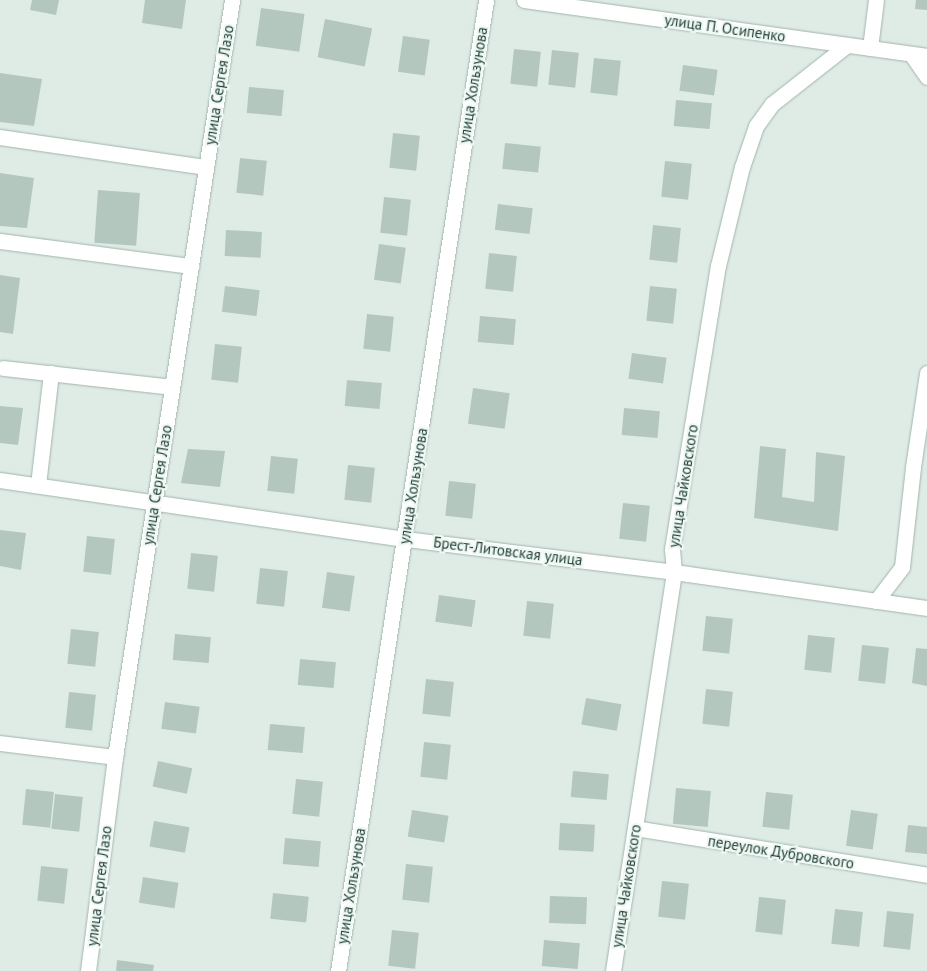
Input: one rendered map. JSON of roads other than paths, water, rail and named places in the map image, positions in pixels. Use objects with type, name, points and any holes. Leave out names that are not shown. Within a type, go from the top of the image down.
[{"type":"street","name":"улица Сергея Лазо","points":[[88,971],[115,757],[232,0]]},
{"type":"street","name":"улица Хользунова","points":[[338,971],[406,539],[486,0]]},
{"type":"street","name":"улица П. Осипенко","points":[[524,0],[927,56]]},
{"type":"street","points":[[870,48],[876,0]]},
{"type":"street","name":"улица Чайковского","points":[[613,971],[674,572],[672,549],[718,266],[742,167],[756,126],[772,104],[847,45]]},
{"type":"street","points":[[911,54],[927,77]]},
{"type":"street","points":[[0,137],[206,167]]},
{"type":"street","points":[[0,240],[191,266]]},
{"type":"street","points":[[3,368],[172,387]]},
{"type":"street","points":[[38,485],[51,373]]},
{"type":"street","points":[[876,600],[902,567],[913,467],[927,374]]},
{"type":"street","name":"Брест-Литовская улица","points":[[0,480],[406,539],[674,572],[927,608]]},
{"type":"street","points":[[0,743],[115,757]]},
{"type":"street","name":"переулок Дубровского","points":[[635,828],[927,875]]}]
